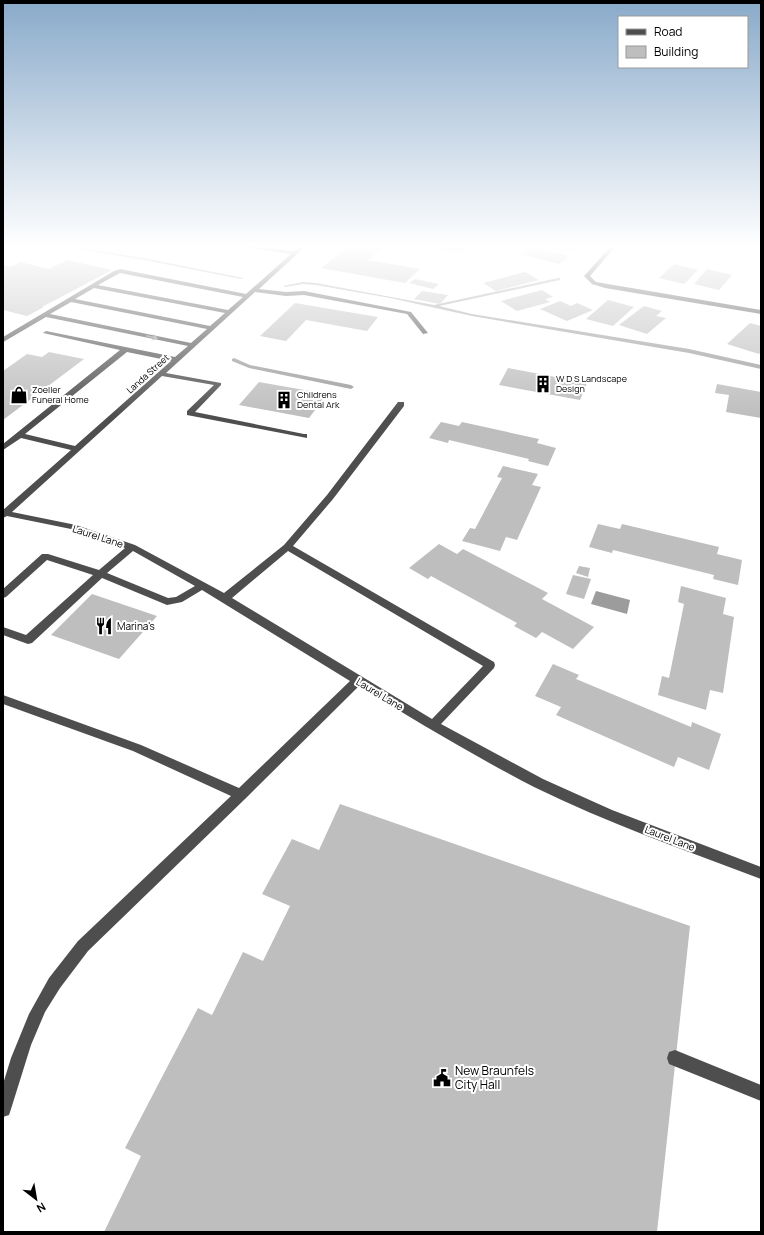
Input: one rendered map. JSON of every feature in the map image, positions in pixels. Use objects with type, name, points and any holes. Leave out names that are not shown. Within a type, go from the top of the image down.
[{"type":"street","points":[[4,339],[66,303]]},
{"type":"street","points":[[83,303],[212,328]]},
{"type":"street","points":[[181,303],[230,312]]},
{"type":"street","name":"Landa Street","points":[[4,514],[241,303]]},
{"type":"street","points":[[355,303],[409,313],[425,333]]},
{"type":"street","points":[[707,303],[761,312]]},
{"type":"street","points":[[46,315],[194,345]]},
{"type":"street","points":[[46,333],[177,360]]},
{"type":"street","points":[[4,447],[126,349]]},
{"type":"street","points":[[162,374],[219,384],[190,413],[304,436]]},
{"type":"street","points":[[224,598],[287,547],[330,497],[401,404]]},
{"type":"street","points":[[19,435],[77,449]]},
{"type":"street","name":"Laurel Lane","points":[[4,514],[73,527],[132,547],[224,598],[433,725],[539,783],[608,814],[761,873]]},
{"type":"street","points":[[3,631],[28,640],[132,547]]},
{"type":"street","points":[[287,547],[490,665],[433,725]]},
{"type":"street","points":[[3,595],[46,556],[101,574],[167,602],[178,600],[201,586]]},
{"type":"street","points":[[3,1109],[24,1041],[40,1006],[68,965],[91,938],[241,795],[358,680]]},
{"type":"street","points":[[3,698],[137,748],[241,795]]},
{"type":"street","points":[[675,1058],[761,1093]]},
{"type":"shaded area","points":[[596,591],[630,600],[627,614],[591,604]]},
{"type":"building","points":[[3,303],[50,303],[27,316],[3,310]]},
{"type":"building","points":[[295,303],[378,317],[367,331],[306,320],[286,341],[260,336]]},
{"type":"building","points":[[504,303],[548,303],[517,311]]},
{"type":"building","points":[[556,303],[564,303],[571,306],[577,303],[593,310],[567,321],[540,309]]},
{"type":"building","points":[[605,303],[618,303],[634,307],[613,326],[586,319]]},
{"type":"building","points":[[644,306],[662,311],[656,316],[666,318],[647,334],[619,325]]},
{"type":"building","points":[[750,323],[761,326],[761,351],[759,354],[727,344]]},
{"type":"building","name":"Zoeller Funeral Home","points":[[49,352],[84,359],[3,420],[3,371],[27,354],[42,357]]},
{"type":"building","name":"W D S Landscape Design","points":[[508,368],[587,383],[580,400],[499,385]]},
{"type":"building","name":"Childrens Dental Ark","points":[[259,382],[327,394],[309,418],[239,405]]},
{"type":"building","points":[[717,384],[761,392],[761,418],[726,412],[729,395],[715,393]]},
{"type":"building","points":[[441,422],[459,426],[462,422],[539,439],[537,443],[556,448],[548,466],[528,461],[529,459],[449,440],[448,443],[429,438]]},
{"type":"building","points":[[503,466],[538,474],[532,485],[541,487],[517,540],[506,537],[500,551],[462,541],[470,528],[475,529],[502,478],[497,477]]},
{"type":"building","points":[[598,524],[620,529],[622,524],[719,547],[717,554],[742,560],[738,585],[713,579],[714,575],[613,550],[612,553],[589,547]]},
{"type":"building","points":[[439,544],[457,554],[463,549],[548,593],[542,599],[594,627],[573,649],[542,632],[536,638],[514,626],[517,623],[431,576],[428,579],[409,568]]},
{"type":"building","points":[[579,566],[590,568],[588,577],[576,573]]},
{"type":"building","points":[[573,575],[591,579],[584,599],[566,594]]},
{"type":"building","points":[[681,586],[726,598],[723,614],[734,617],[723,693],[710,690],[706,710],[658,695],[662,676],[669,678],[684,604],[678,602]]},
{"type":"building","name":"Marina's","points":[[92,594],[157,616],[119,659],[51,635]]},
{"type":"building","points":[[553,664],[579,675],[576,679],[691,727],[692,722],[721,734],[709,770],[678,757],[674,767],[556,715],[561,707],[535,696]]},
{"type":"building","name":"New Braunfels City Hall","points":[[340,804],[690,926],[657,1232],[104,1232],[141,1156],[125,1148],[198,1008],[212,1015],[243,952],[263,961],[290,906],[262,894],[292,839],[319,850]]},
{"type":"waterway","points":[[418,303],[434,306],[449,303]]},
{"type":"waterway","points":[[430,306],[472,315],[689,351],[761,367]]},
{"type":"waterway","points":[[234,360],[249,366],[351,387]]},
{"type":"place","name":"W D S Landscape Design","points":[[543,384]]},
{"type":"place","name":"Zoeller Funeral Home","points":[[19,395]]},
{"type":"place","name":"Childrens Dental Ark","points":[[284,400]]},
{"type":"place","name":"Marina's","points":[[104,626]]},
{"type":"place","name":"New Braunfels City Hall","points":[[442,1078]]}]
